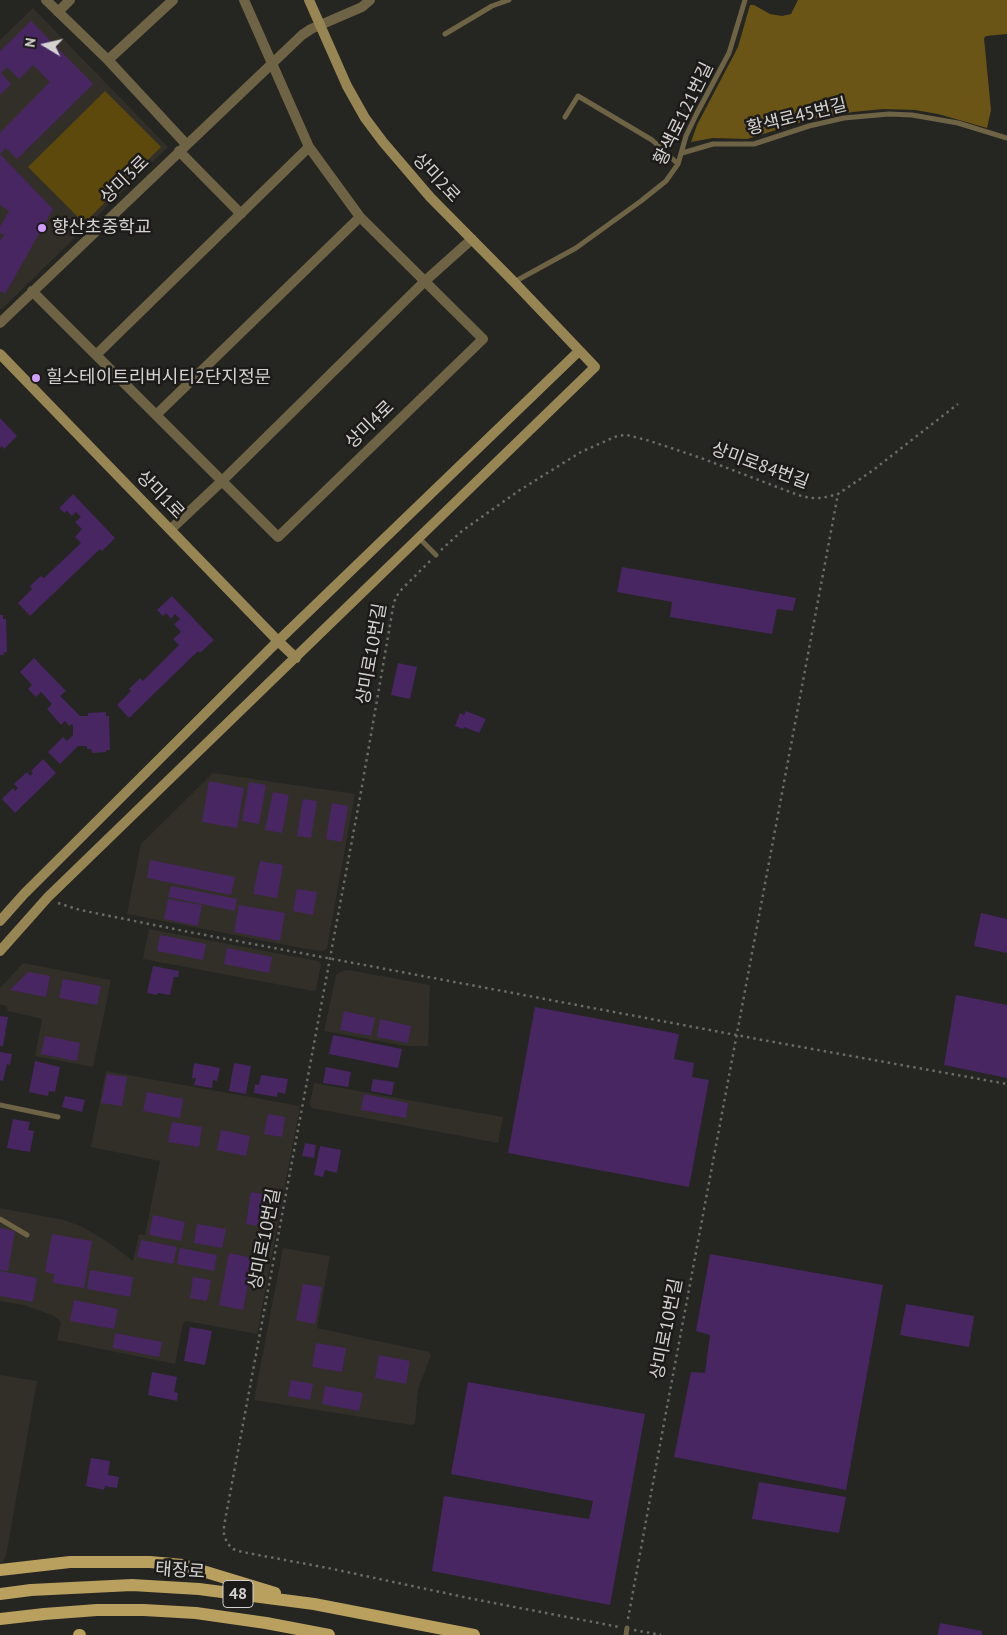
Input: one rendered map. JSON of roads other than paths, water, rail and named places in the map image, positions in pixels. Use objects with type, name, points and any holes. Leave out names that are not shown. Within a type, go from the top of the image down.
[{"type":"main road","points":[[0,1570],[70,1562],[125,1561],[167,1563],[183,1565],[314,1604]]},
{"type":"main road","name":"태장로","points":[[0,1594],[31,1590],[132,1585],[199,1589],[314,1604],[474,1635]]},
{"type":"main road","name":"48","points":[[0,1619],[97,1610],[144,1610],[266,1623],[329,1635]]},
{"type":"street","points":[[46,0],[108,60],[240,214]]},
{"type":"street","points":[[58,12],[70,0]]},
{"type":"street","points":[[108,60],[173,0]]},
{"type":"street","points":[[244,0],[272,63]]},
{"type":"street","name":"상미2로","points":[[310,0],[347,86],[365,118],[402,166],[595,367],[420,538]]},
{"type":"street","name":"상미3로","points":[[0,323],[306,32],[362,6],[370,0]]},
{"type":"street","name":"상미4로","points":[[32,291],[278,537],[483,339],[360,217],[309,146],[272,63]]},
{"type":"street","points":[[96,355],[309,146]]},
{"type":"street","points":[[156,415],[360,217]]},
{"type":"street","points":[[170,529],[222,481],[426,281],[472,239]]},
{"type":"street","points":[[0,921],[24,894],[278,641],[579,351]]},
{"type":"street","name":"상미1로","points":[[0,354],[296,658]]},
{"type":"street","points":[[0,951],[48,897],[420,538]]},
{"type":"lane","points":[[444,34],[492,6],[509,0]]},
{"type":"lane","name":"황색로121번길","points":[[514,282],[576,248],[666,181],[678,164],[686,136],[729,53],[746,0]]},
{"type":"lane","points":[[565,117],[578,96],[652,140],[678,164]]},
{"type":"lane","name":"황색로45번길","points":[[682,153],[713,144],[754,144],[828,121],[881,114],[912,114],[933,118],[958,123],[1007,138]]},
{"type":"lane","points":[[420,538],[436,555]]},
{"type":"lane","points":[[0,1105],[58,1117]]},
{"type":"lane","points":[[0,1219],[27,1235]]},
{"type":"lane","points":[[626,1635],[627,1628]]},
{"type":"place","name":"향산초중학교","points":[[42,228]]},
{"type":"place","name":"힐스테이트리버시티2단지정문","points":[[36,378]]}]
